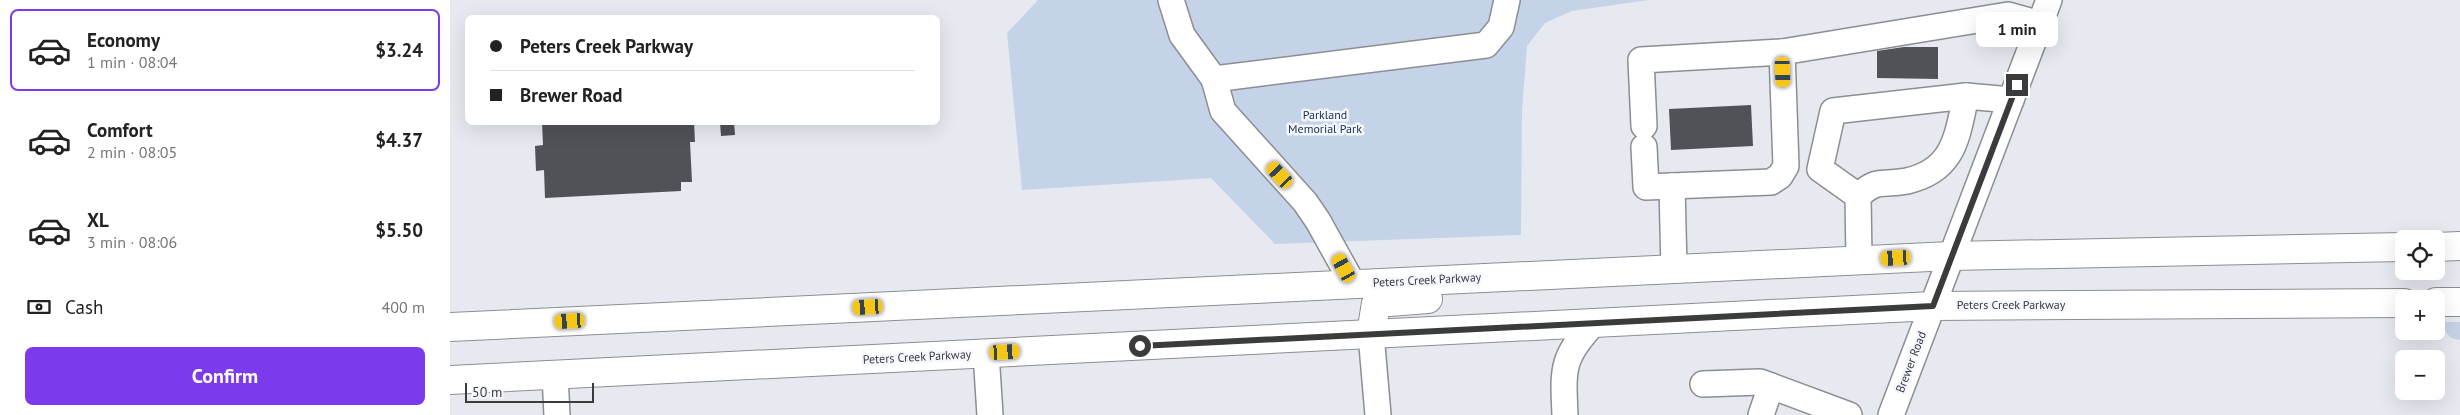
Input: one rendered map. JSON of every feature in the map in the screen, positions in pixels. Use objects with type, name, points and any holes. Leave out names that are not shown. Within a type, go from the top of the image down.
[{"type":"main road","name":"Peters Creek Parkway","points":[[450,327],[1952,256],[2395,247]]},
{"type":"main road","points":[[1371,334],[1376,302],[1474,296],[1668,269]]},
{"type":"main road","points":[[2445,302],[2460,302]]},
{"type":"main road","name":"Peters Creek Parkway","points":[[450,380],[1933,306],[2395,303]]},
{"type":"street","points":[[1171,0],[1182,35],[1214,79],[1223,111],[1305,202],[1353,284]]},
{"type":"street","points":[[1214,79],[1486,45],[1501,26],[1507,0]]},
{"type":"street","name":"Brewer Road","points":[[1892,415],[2049,0]]},
{"type":"street","points":[[1782,52],[1786,166],[1780,176],[1770,182],[1646,187],[1641,60],[1782,52],[2008,15],[2040,24]]},
{"type":"street","points":[[1820,170],[1833,111],[1966,96],[2011,100]]},
{"type":"street","points":[[1858,196],[1876,183],[1907,180],[1924,174],[1947,158],[1954,148],[1966,96]]},
{"type":"street","points":[[1786,166],[1820,170],[1858,196]]},
{"type":"street","points":[[1668,269],[1672,186]]},
{"type":"street","points":[[1858,196],[1859,260]]},
{"type":"street","points":[[1565,415],[1564,377],[1569,355],[1575,343],[1594,323]]},
{"type":"street","points":[[1371,334],[1378,415]]},
{"type":"street","points":[[986,353],[990,415]]},
{"type":"street","points":[[555,375],[557,415]]},
{"type":"street","points":[[1703,384],[1760,382],[1849,415]]},
{"type":"street","points":[[1761,415],[1771,386]]},
{"type":"green space","name":"Parkland Memorial Park","points":[[1038,0],[1649,0],[1572,11],[1545,23],[1527,46],[1522,111],[1521,235],[1275,244],[1211,178],[1022,190],[1007,33]]},
{"type":"green space","points":[[2445,322],[2460,322],[2460,340],[2451,338],[2445,331]]},
{"type":"building","points":[[1904,47],[1938,47],[1938,79],[1877,78],[1877,51]]},
{"type":"building","points":[[1751,105],[1753,146],[1671,150],[1669,109]]},
{"type":"building","points":[[542,125],[694,125],[695,142],[690,142],[692,182],[681,182],[681,191],[545,198],[544,170],[536,171],[535,146],[543,145]]},
{"type":"building","points":[[720,125],[734,125],[735,135],[721,136]]},
{"type":"route","points":[[1140,346],[1933,306],[2017,85]]}]
